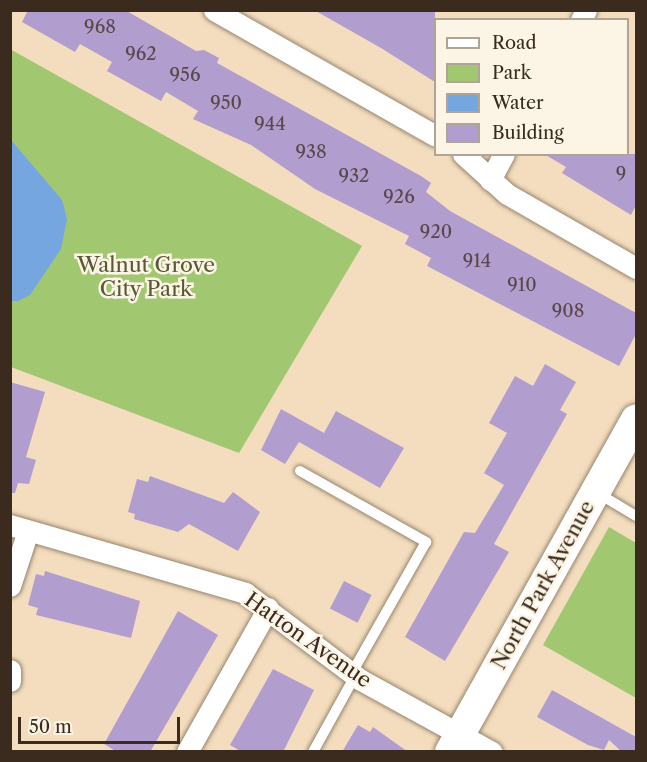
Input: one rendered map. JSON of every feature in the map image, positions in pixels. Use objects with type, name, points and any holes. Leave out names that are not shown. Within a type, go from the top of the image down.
[{"type":"street","points":[[214,10],[434,135]]},
{"type":"street","points":[[465,156],[490,180],[636,268]]},
{"type":"street","points":[[490,180],[503,156]]},
{"type":"street","name":"North Park Avenue","points":[[455,743],[636,419]]},
{"type":"street","points":[[10,586],[19,528]]},
{"type":"street","name":"Hatton Avenue","points":[[19,528],[147,569],[209,579],[268,608],[354,675],[455,743],[492,752]]},
{"type":"street","points":[[187,752],[268,608]]},
{"type":"street","points":[[10,670],[10,681]]},
{"type":"lane","points":[[300,471],[426,542],[313,752]]},
{"type":"lane","points":[[595,492],[636,516]]},
{"type":"green space","name":"Walnut Grove City Park","points":[[10,49],[362,246],[239,453],[11,367]]},
{"type":"green space","points":[[609,527],[636,543],[636,698],[543,645]]},
{"type":"water","points":[[11,140],[62,200],[67,219],[61,249],[30,295],[18,301],[10,301]]},
{"type":"building","points":[[28,10],[125,10],[196,51],[204,50],[219,58],[217,63],[421,176],[431,183],[426,192],[450,211],[636,313],[636,334],[619,366],[427,266],[431,258],[405,244],[409,236],[315,189],[251,145],[193,119],[198,111],[166,92],[161,101],[107,71],[112,62],[80,44],[75,52],[22,22]]},
{"type":"building","points":[[314,10],[435,10],[434,81]]},
{"type":"building","points":[[629,154],[636,154],[636,205],[631,215],[562,173],[566,167],[547,156],[629,156]]},
{"type":"building","points":[[545,364],[576,382],[560,410],[567,414],[494,544],[509,552],[445,661],[405,637],[464,532],[475,533],[504,485],[484,473],[507,433],[489,423],[515,376],[533,386]]},
{"type":"building","points":[[10,382],[45,392],[26,457],[36,460],[29,484],[18,483],[15,493],[10,493]]},
{"type":"building","points":[[281,409],[324,433],[336,411],[404,448],[380,488],[299,442],[285,464],[261,450]]},
{"type":"building","points":[[150,476],[224,503],[233,492],[260,512],[238,551],[189,524],[178,532],[134,519],[135,514],[128,512],[137,479],[148,482]]},
{"type":"building","points":[[45,571],[140,601],[131,638],[36,615],[38,608],[28,605],[36,574],[44,576]]},
{"type":"building","points":[[344,581],[372,595],[358,623],[330,609]]},
{"type":"building","points":[[178,611],[218,635],[150,752],[117,752],[104,744]]},
{"type":"building","points":[[273,669],[314,690],[283,752],[242,752],[230,745]]},
{"type":"building","points":[[552,690],[636,737],[636,752],[622,752],[609,740],[604,750],[588,745],[537,717]]},
{"type":"building","points":[[358,725],[370,732],[373,727],[408,752],[342,752]]}]
